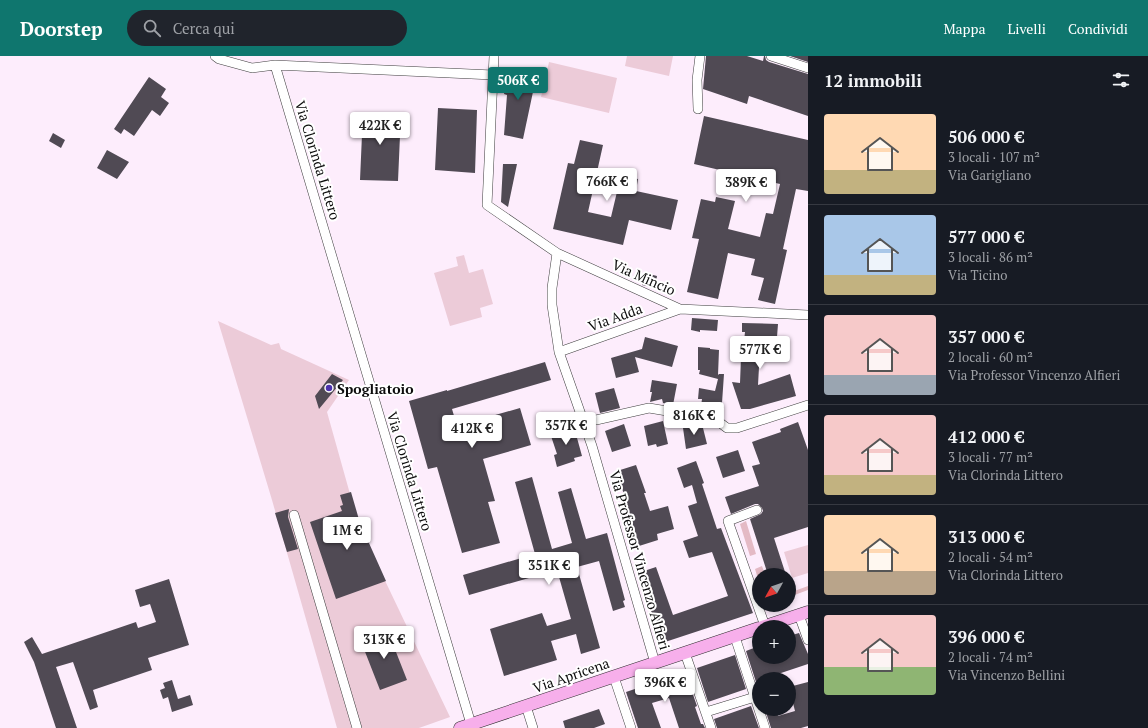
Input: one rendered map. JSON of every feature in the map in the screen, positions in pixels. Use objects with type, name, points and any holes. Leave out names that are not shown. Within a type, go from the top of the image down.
[{"type":"main road","name":"Via Apricena","points":[[785,620],[804,614]]},
{"type":"main road","name":"Via Apricena","points":[[465,726],[752,631]]},
{"type":"street","points":[[215,56],[219,59],[252,68],[276,60],[493,76],[494,56]]},
{"type":"street","points":[[698,108],[697,80],[700,56]]},
{"type":"street","points":[[771,56],[808,68]]},
{"type":"street","name":"Via Clorinda Littero","points":[[276,60],[465,726]]},
{"type":"street","name":"Via Mincio","points":[[493,76],[486,205],[557,253],[680,309],[808,315]]},
{"type":"street","name":"Via Professor Vincenzo Alfieri","points":[[557,253],[552,288],[552,305],[559,352],[592,446],[655,662]]},
{"type":"street","name":"Via Adda","points":[[559,352],[680,309]]},
{"type":"street","points":[[596,420],[649,408],[715,419],[727,428],[736,428],[808,405]]},
{"type":"street","points":[[757,510],[728,521],[760,620]]},
{"type":"street","points":[[294,515],[357,728]]},
{"type":"street","points":[[804,614],[808,640]]},
{"type":"street","points":[[735,637],[752,688]]},
{"type":"street","points":[[685,653],[711,728]]},
{"type":"street","points":[[614,677],[631,728]]},
{"type":"street","points":[[706,712],[752,698]]},
{"type":"street","points":[[526,706],[533,728]]},
{"type":"street","points":[[761,716],[765,728]]},
{"type":"shaded area","points":[[627,56],[673,56],[669,76],[625,66]]},
{"type":"shaded area","points":[[549,62],[617,78],[609,113],[541,97]]},
{"type":"shaded area","points":[[464,255],[469,273],[483,269],[493,304],[480,308],[482,317],[450,326],[434,273],[458,266],[456,257]]},
{"type":"shaded area","points":[[218,321],[271,345],[279,343],[281,349],[349,380],[327,412],[359,526],[450,717],[419,728],[337,728],[272,500]]},
{"type":"shaded area","points":[[746,521],[756,554],[750,556],[740,524]]},
{"type":"shaded area","points":[[808,545],[808,573],[796,577],[796,568],[789,568],[784,552]]},
{"type":"shaded area","points":[[808,586],[808,590],[796,594],[796,590]]},
{"type":"building","points":[[706,56],[747,56],[763,61],[765,56],[766,60],[769,62],[808,74],[808,116],[749,96],[747,104],[703,89]]},
{"type":"building","points":[[790,56],[808,56],[808,62]]},
{"type":"building","points":[[510,67],[537,73],[523,139],[504,135],[507,95],[504,94]]},
{"type":"building","points":[[149,77],[166,89],[161,97],[169,103],[160,116],[152,110],[134,136],[124,129],[121,134],[114,129]]},
{"type":"building","points":[[438,108],[477,110],[475,173],[435,170]]},
{"type":"building","points":[[363,112],[401,113],[398,181],[360,180]]},
{"type":"building","points":[[704,116],[808,140],[808,191],[796,189],[783,249],[787,250],[775,304],[758,300],[764,278],[751,275],[755,259],[728,253],[718,299],[687,292],[699,239],[692,238],[701,199],[715,202],[716,197],[735,201],[728,229],[760,237],[766,213],[773,214],[780,184],[694,164]]},
{"type":"building","points":[[53,133],[65,140],[61,148],[49,141]]},
{"type":"building","points":[[580,140],[603,145],[588,212],[611,217],[621,175],[638,179],[636,191],[678,200],[671,230],[629,220],[623,245],[553,229],[568,163],[574,164]]},
{"type":"building","points":[[107,150],[129,162],[117,179],[97,168]]},
{"type":"building","points":[[503,164],[517,164],[508,207],[501,202]]},
{"type":"building","points":[[645,273],[657,276],[655,288],[642,285]]},
{"type":"building","points":[[692,318],[718,320],[717,331],[700,330],[700,332],[691,330]]},
{"type":"building","points":[[742,323],[778,324],[777,337],[774,337],[774,346],[766,346],[766,349],[760,349],[758,385],[790,374],[796,396],[750,409],[741,409],[732,382],[740,383],[741,357],[743,358],[744,349],[748,349],[749,342],[744,341],[745,332],[742,332]]},
{"type":"building","points":[[645,337],[678,346],[672,367],[635,357],[639,372],[616,378],[611,358],[642,349]]},
{"type":"building","points":[[698,347],[719,350],[718,375],[724,374],[722,403],[724,408],[701,406],[702,399],[698,399],[699,388],[715,391],[718,379],[699,374]]},
{"type":"building","points":[[545,362],[551,380],[452,409],[457,426],[520,408],[531,445],[483,459],[495,501],[488,502],[500,543],[462,553],[437,467],[428,469],[409,401]]},
{"type":"building","name":"Spogliatoio","points":[[332,374],[343,380],[319,409],[315,396]]},
{"type":"building","points":[[652,380],[677,384],[673,405],[663,403],[662,399],[650,402]]},
{"type":"building","points":[[614,388],[620,408],[600,413],[595,393]]},
{"type":"building","points":[[663,421],[668,444],[657,447],[656,444],[648,446],[644,426]]},
{"type":"building","points":[[798,422],[808,450],[808,527],[774,538],[784,568],[766,568],[750,519],[761,514],[763,511],[762,508],[758,504],[755,504],[731,514],[725,497],[759,486],[752,466],[760,464],[752,442],[781,432],[780,429]]},
{"type":"building","points":[[624,424],[631,446],[612,452],[605,431]]},
{"type":"building","points":[[702,424],[707,444],[686,449],[683,428]]},
{"type":"building","points":[[574,427],[582,456],[574,458],[575,461],[557,467],[554,455],[557,454],[550,433]]},
{"type":"building","points":[[738,450],[745,471],[723,478],[716,457]]},
{"type":"building","points":[[696,461],[717,529],[721,528],[753,613],[662,643],[638,573],[656,567],[673,615],[728,596],[712,552],[689,558],[683,541],[698,536],[688,506],[697,503],[692,485],[684,488],[677,468]]},
{"type":"building","points":[[636,465],[646,493],[644,493],[650,511],[668,506],[674,529],[657,534],[658,540],[639,546],[617,471]]},
{"type":"building","points":[[532,477],[552,549],[572,543],[558,492],[571,488],[586,539],[607,533],[625,600],[623,601],[625,607],[613,611],[599,561],[577,567],[600,648],[581,654],[576,634],[551,641],[557,660],[504,676],[490,629],[542,613],[547,626],[571,619],[557,570],[469,595],[463,575],[535,554],[515,482]]},
{"type":"building","points":[[351,492],[360,523],[386,581],[336,599],[310,522],[342,511],[340,506],[343,505],[340,495]]},
{"type":"building","points":[[289,509],[288,517],[298,549],[287,552],[275,513]]},
{"type":"building","points":[[169,579],[189,645],[148,658],[152,670],[93,690],[98,707],[90,710],[73,662],[56,667],[77,728],[56,728],[34,662],[24,642],[32,637],[42,654],[136,622],[138,628],[156,622],[150,604],[140,607],[135,590]]},
{"type":"building","points":[[387,629],[407,680],[380,690],[360,639]]},
{"type":"building","points":[[799,633],[808,654],[808,664],[784,672],[753,672],[746,651],[752,649],[752,664],[796,664],[796,634]]},
{"type":"building","points":[[735,655],[746,689],[708,702],[697,668]]},
{"type":"building","points":[[685,672],[697,706],[695,707],[701,724],[703,724],[705,728],[679,728],[669,698],[652,703],[661,728],[638,728],[626,692]]},
{"type":"building","points":[[172,680],[178,699],[190,695],[193,705],[172,712],[168,697],[163,699],[160,690],[165,688],[163,683]]},
{"type":"building","points":[[808,682],[808,726],[801,728],[771,728],[767,716],[796,716],[796,685]]},
{"type":"building","points":[[751,706],[752,716],[755,716],[759,728],[717,728],[714,719]]},
{"type":"building","points":[[599,709],[605,724],[594,728],[565,728],[563,721]]},
{"type":"place","name":"Spogliatoio","points":[[329,388]]}]
